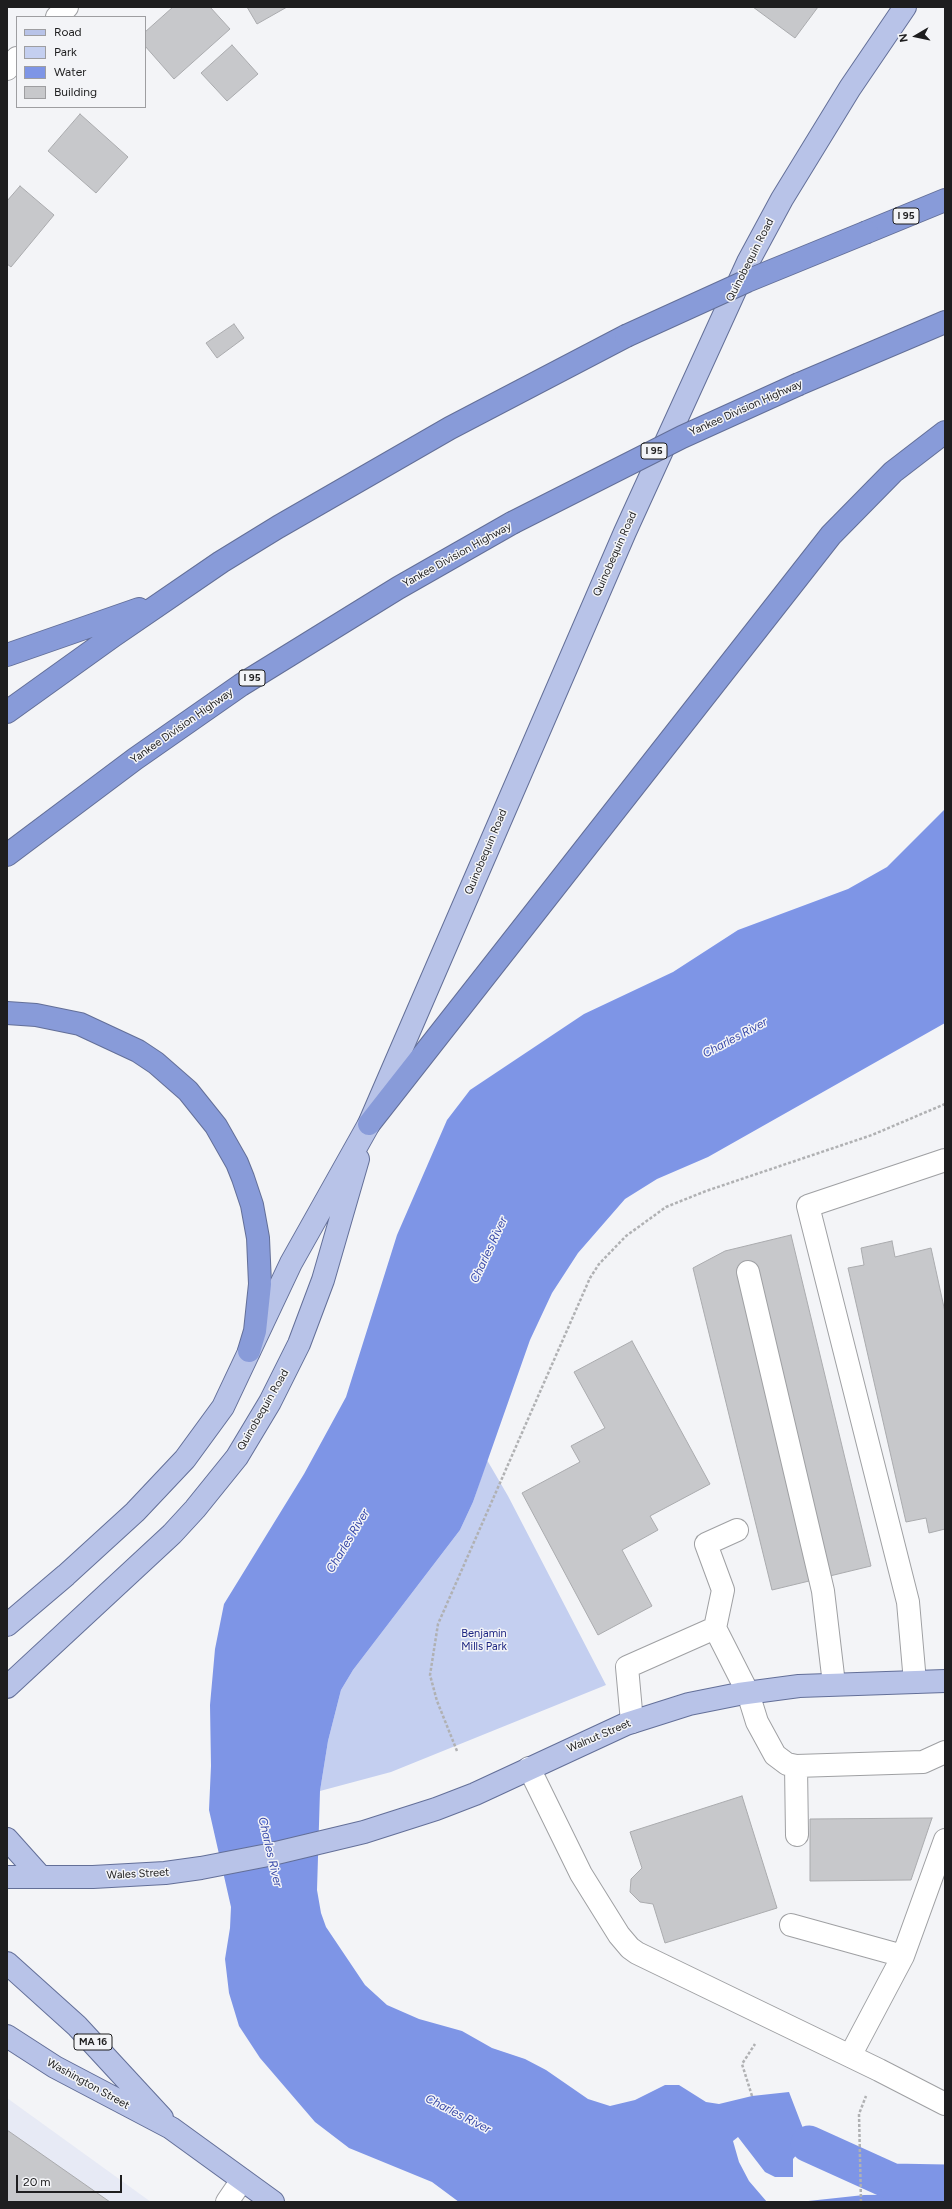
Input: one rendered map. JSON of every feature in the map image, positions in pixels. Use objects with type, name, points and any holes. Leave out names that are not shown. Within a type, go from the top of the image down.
[{"type":"highway","name":"I 95","points":[[7,712],[168,598],[278,527],[387,463],[517,392],[626,336],[747,281],[945,200]]},
{"type":"highway","name":"Yankee Division Highway","points":[[7,855],[135,759],[241,685],[398,588],[512,523],[682,437],[799,384],[945,322]]},
{"type":"highway","points":[[368,1124],[831,535],[893,472],[945,432]]},
{"type":"highway","points":[[7,655],[168,598]]},
{"type":"highway","points":[[7,1013],[36,1015],[80,1024],[138,1051],[156,1063],[183,1086],[216,1126],[228,1146],[243,1178],[252,1205],[258,1238],[261,1264],[260,1291],[255,1331],[249,1352]]},
{"type":"main road","name":"Quinobequin Road","points":[[7,1625],[66,1575],[135,1512],[185,1459],[223,1407],[291,1263],[368,1124],[625,532],[748,262],[782,199],[850,88],[905,7]]},
{"type":"main road","name":"Quinobequin Road","points":[[7,1687],[172,1534],[216,1483],[254,1430],[296,1350],[313,1310],[331,1255],[368,1124]]},
{"type":"main road","name":"Walnut Street","points":[[268,1856],[350,1836],[410,1818],[461,1799],[632,1722],[689,1704],[748,1693],[834,1684],[945,1681]]},
{"type":"main road","points":[[7,1839],[41,1877]]},
{"type":"main road","name":"Wales Street","points":[[7,1877],[93,1877],[181,1871],[268,1856]]},
{"type":"main road","name":"Washington Street","points":[[7,1963],[77,2026],[171,2128]]},
{"type":"main road","name":"Washington Street","points":[[7,2036],[55,2067],[171,2128],[273,2202]]},
{"type":"street","points":[[58,16],[67,7]]},
{"type":"street","points":[[7,69],[16,59]]},
{"type":"street","points":[[915,1682],[908,1602],[808,1206],[945,1160]]},
{"type":"street","points":[[748,1272],[823,1591],[834,1684]]},
{"type":"street","points":[[737,1530],[706,1544],[723,1590],[714,1628],[748,1693],[757,1722],[775,1755],[787,1764],[796,1766],[923,1762],[945,1752]]},
{"type":"street","points":[[632,1722],[627,1667],[714,1628]]},
{"type":"street","points":[[796,1766],[797,1835]]},
{"type":"street","points":[[529,1768],[581,1874],[624,1943],[637,1953],[850,2056],[945,2104]]},
{"type":"street","points":[[850,2056],[903,1956],[945,1840]]},
{"type":"street","points":[[791,1925],[903,1956]]},
{"type":"street","points":[[227,2202],[242,2180]]},
{"type":"path","points":[[457,1751],[437,1701],[430,1675],[438,1624],[586,1285],[599,1264],[626,1236],[666,1207],[699,1193],[872,1135],[945,1104]]},
{"type":"path","points":[[752,2096],[742,2064],[772,2018]]},
{"type":"path","points":[[859,2124],[861,2202]]},
{"type":"shaded area","points":[[7,2098],[151,2202],[7,2202]]},
{"type":"green space","name":"Benjamin Mills Park","points":[[487,1460],[508,1496],[606,1685],[391,1772],[320,1791],[328,1741],[341,1690],[353,1670],[460,1530],[473,1502]]},
{"type":"water","name":"Charles River","points":[[945,809],[945,1023],[708,1157],[657,1179],[625,1199],[578,1253],[552,1293],[530,1340],[473,1502],[460,1530],[353,1670],[341,1690],[328,1741],[320,1791],[317,1890],[321,1913],[326,1927],[365,1985],[387,2005],[419,2019],[462,2031],[492,2048],[525,2059],[546,2070],[588,2099],[610,2106],[635,2100],[665,2085],[679,2085],[706,2102],[719,2104],[752,2096],[789,2092],[809,2144],[793,2159],[793,2177],[775,2177],[765,2172],[738,2137],[733,2141],[739,2162],[749,2181],[767,2202],[459,2202],[432,2182],[349,2148],[315,2122],[260,2058],[239,2026],[229,1993],[225,1959],[230,1928],[231,1907],[209,1810],[211,1766],[210,1705],[215,1649],[224,1604],[304,1474],[346,1397],[397,1235],[447,1120],[470,1090],[584,1014],[673,972],[738,930],[848,889],[887,867]]},
{"type":"water","points":[[945,2194],[945,2202],[799,2202],[864,2195]]},
{"type":"building","points":[[173,7],[210,7],[230,29],[174,79],[146,47],[146,31]]},
{"type":"building","points":[[247,7],[287,7],[257,24]]},
{"type":"building","points":[[753,7],[818,7],[795,38]]},
{"type":"building","points":[[232,45],[258,74],[227,101],[201,73]]},
{"type":"building","points":[[80,114],[128,157],[96,193],[48,151]]},
{"type":"building","points":[[20,186],[54,215],[11,267],[7,264],[7,201]]},
{"type":"building","points":[[234,324],[244,338],[217,358],[206,343]]},
{"type":"building","points":[[791,1235],[871,1566],[772,1590],[693,1268],[725,1251]]},
{"type":"building","points":[[892,1241],[895,1257],[931,1248],[945,1312],[945,1529],[929,1533],[926,1518],[906,1522],[848,1268],[864,1265],[861,1248]]},
{"type":"building","points":[[632,1341],[710,1484],[650,1516],[658,1530],[622,1550],[652,1606],[598,1635],[522,1493],[580,1462],[571,1446],[605,1428],[574,1372]]},
{"type":"building","points":[[742,1796],[777,1908],[665,1943],[653,1904],[640,1902],[630,1892],[631,1879],[642,1868],[630,1832]]},
{"type":"building","points":[[932,1818],[911,1880],[810,1881],[810,1819]]},
{"type":"building","points":[[7,2130],[110,2202],[7,2202]]},
{"type":"waterway","points":[[809,2144],[893,2182],[945,2183]]}]
